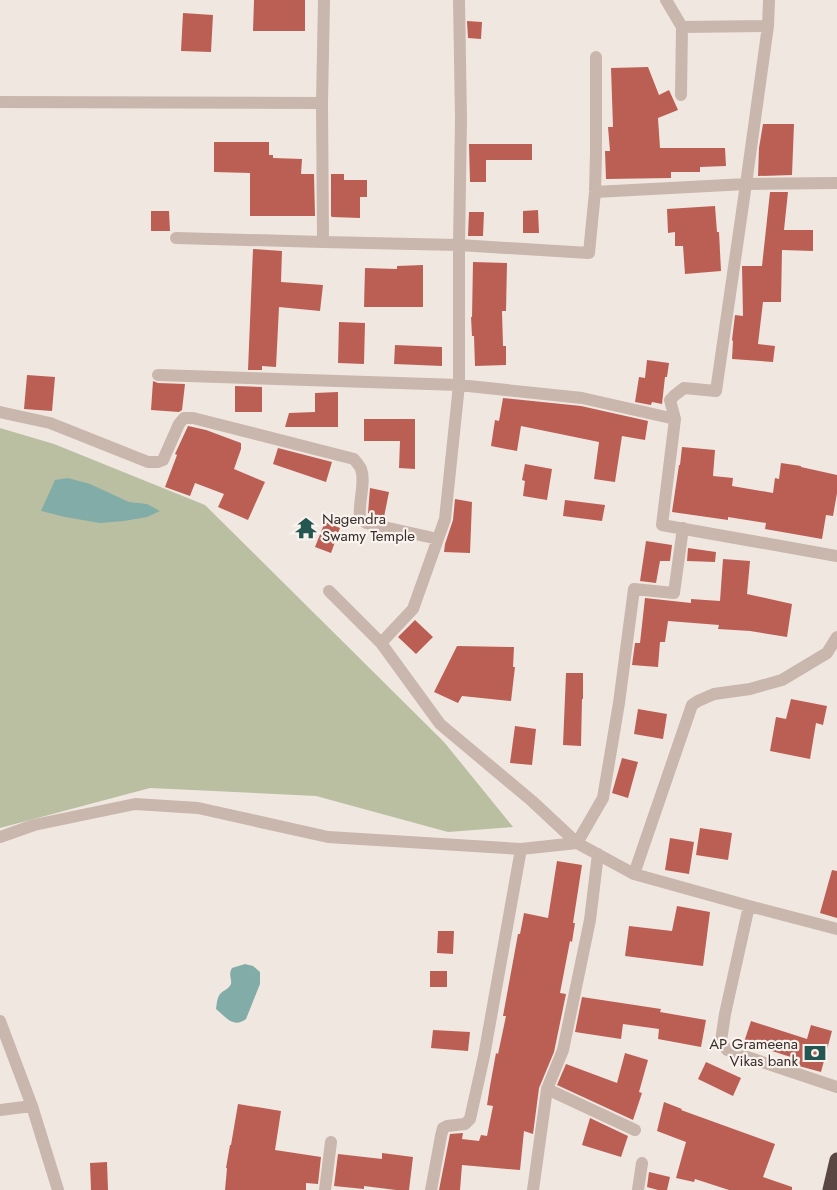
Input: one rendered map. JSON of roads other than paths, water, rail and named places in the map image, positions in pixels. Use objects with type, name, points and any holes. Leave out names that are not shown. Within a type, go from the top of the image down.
[{"type":"highway","points":[[830,1190],[837,1160]]},
{"type":"street","points":[[323,242],[322,103],[324,0]]},
{"type":"street","points":[[381,643],[413,609],[445,519],[459,385],[459,0]]},
{"type":"street","points":[[666,0],[682,27],[681,95]]},
{"type":"street","points":[[769,0],[768,26],[716,391],[684,388],[670,400],[675,419],[662,525],[837,556]]},
{"type":"street","points":[[682,27],[768,26]]},
{"type":"street","points":[[176,238],[459,246],[589,253],[595,192],[596,57]]},
{"type":"street","points":[[0,102],[322,103]]},
{"type":"street","points":[[595,192],[746,184],[837,183]]},
{"type":"street","points":[[158,375],[459,385],[582,398],[675,419]]},
{"type":"street","points":[[0,412],[50,422],[148,462],[163,460],[179,424],[184,418],[193,418],[354,459],[361,468],[363,479],[359,509],[360,518],[366,523],[438,539]]},
{"type":"street","points":[[577,843],[603,798],[634,589],[674,593],[683,528]]},
{"type":"street","points":[[329,591],[381,643],[440,724],[532,801],[577,843],[634,874],[837,929]]},
{"type":"street","points":[[634,874],[692,705],[698,700],[714,694],[750,690],[782,680],[827,653],[837,637]]},
{"type":"street","points":[[0,837],[34,825],[136,804],[198,808],[328,837],[521,849],[577,843]]},
{"type":"street","points":[[431,1190],[443,1128],[466,1124],[470,1119],[484,1056],[521,849]]},
{"type":"street","points":[[533,1190],[547,1089],[563,1050],[590,920],[598,854]]},
{"type":"street","points":[[749,906],[725,1014],[721,1041],[732,1052],[837,1087]]},
{"type":"street","points":[[0,1021],[4,1040],[32,1106],[58,1190]]},
{"type":"street","points":[[547,1089],[635,1130]]},
{"type":"street","points":[[0,1110],[32,1106]]},
{"type":"street","points":[[325,1190],[331,1142]]},
{"type":"street","points":[[638,1190],[642,1163]]},
{"type":"water","points":[[68,478],[90,484],[129,502],[147,504],[160,511],[147,517],[100,523],[41,511],[55,480]]},
{"type":"water","points":[[245,964],[253,966],[260,972],[260,984],[246,1019],[237,1023],[226,1018],[216,1009],[217,1000],[221,993],[231,984],[230,973],[232,968]]},
{"type":"place","name":"Nagendra Swamy Temple","points":[[306,528]]},
{"type":"place","name":"AP Grameena Vikas bank","points":[[815,1053]]}]
